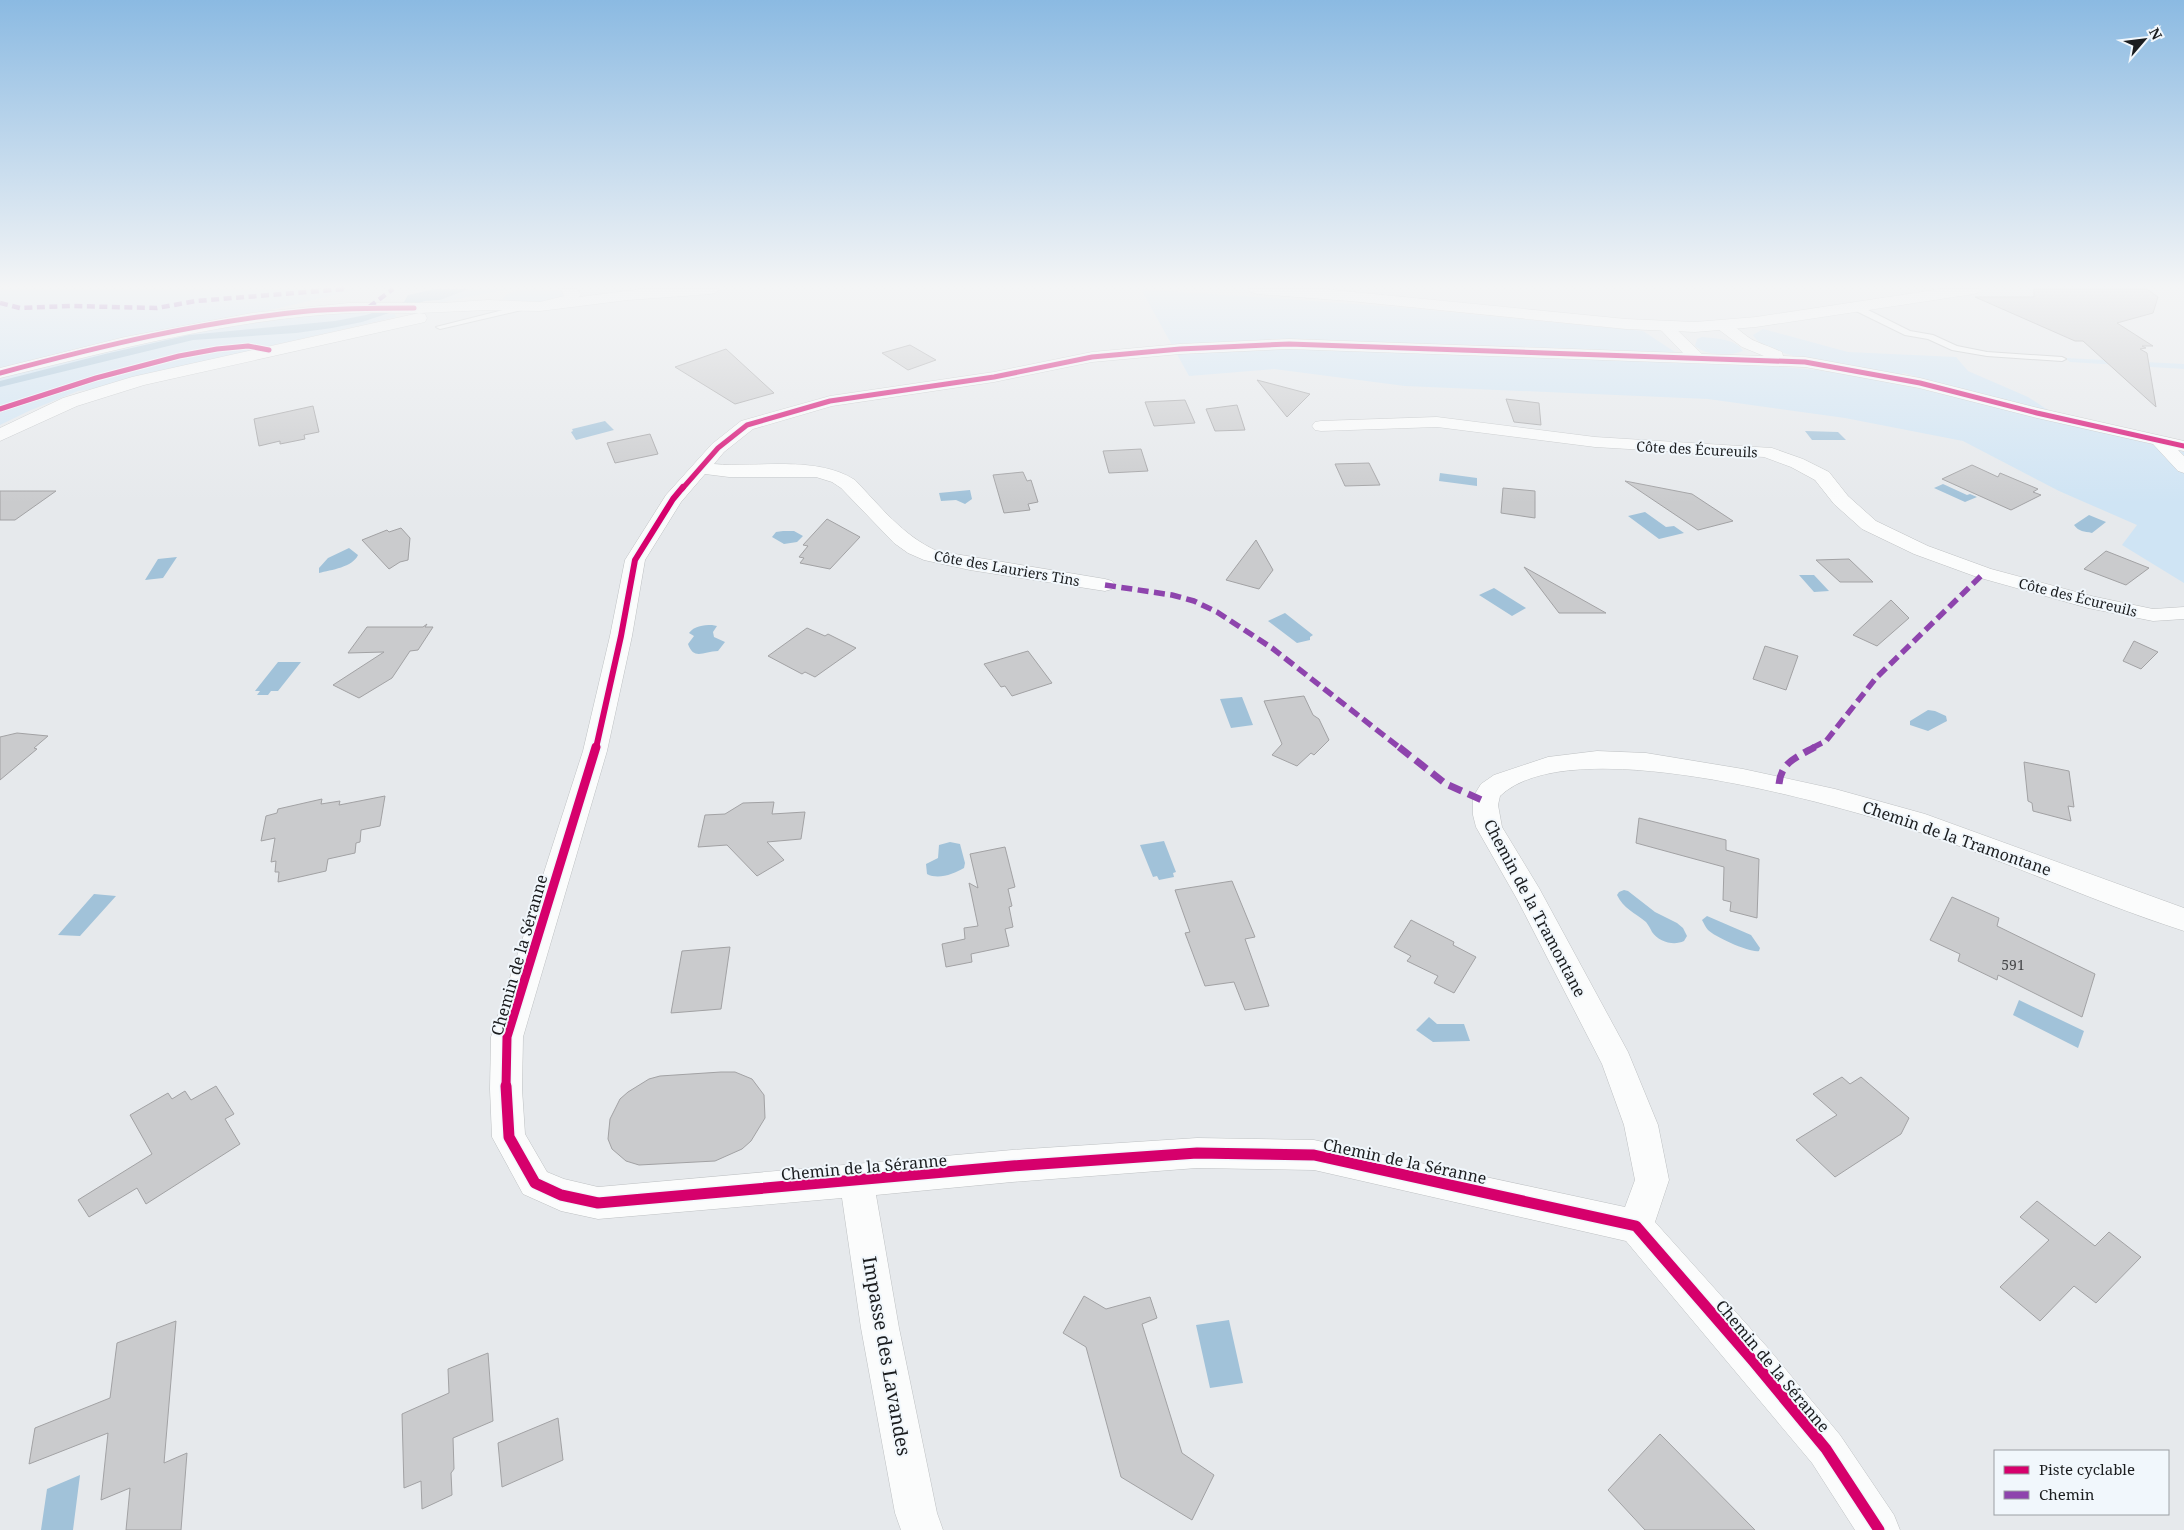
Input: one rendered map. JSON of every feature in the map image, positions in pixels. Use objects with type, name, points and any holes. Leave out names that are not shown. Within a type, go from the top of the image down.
[{"type":"street","points":[[0,372],[46,360]]},
{"type":"street","points":[[0,435],[70,402],[129,384],[225,360]]},
{"type":"street","name":"Chemin de la Séranne","points":[[1080,360],[994,377],[830,401],[793,410],[747,425],[731,436],[699,468],[673,499],[635,560],[621,636],[595,750],[507,1036],[506,1089],[510,1136],[534,1183],[560,1195],[598,1203],[1012,1166],[1197,1153],[1314,1155],[1636,1226],[1754,1362],[1826,1449],[1879,1530]]},
{"type":"street","name":"Chemin de la Séranne","points":[[1777,360],[1805,362]]},
{"type":"street","points":[[1799,360],[1920,383],[2037,413],[2184,446]]},
{"type":"street","name":"Côte des Écureuils","points":[[1321,426],[1437,422],[1595,442],[1766,452],[1797,463],[1822,476],[1841,500],[1869,525],[1922,550],[1984,573],[2088,602],[2153,614],[2184,613]]},
{"type":"street","points":[[2159,440],[2184,467]]},
{"type":"street","name":"Côte des Lauriers Tins","points":[[699,468],[729,471],[817,471],[840,478],[901,539],[931,556],[1105,586]]},
{"type":"street","name":"Chemin de la Tramontane","points":[[1636,1226],[1652,1180],[1641,1126],[1616,1062],[1530,896],[1489,827],[1485,816],[1484,801],[1492,788],[1508,779],[1553,765],[1611,758],[1646,760],[1779,784],[1905,818],[2184,920]]},
{"type":"street","name":"Impasse des Lavandes","points":[[857,1181],[880,1328],[916,1513],[922,1530]]},
{"type":"shaded area","points":[[0,360],[30,360],[0,368]]},
{"type":"shaded area","points":[[61,360],[208,360],[106,387],[78,391],[0,425],[0,412],[7,409],[0,408],[0,377]]},
{"type":"shaded area","points":[[80,360],[109,360],[0,387],[0,381]]},
{"type":"shaded area","points":[[1180,360],[1688,360],[1817,370],[1925,390],[2184,452],[2184,583],[2122,545],[2137,525],[2059,491],[1963,441],[1845,418],[1708,399],[1405,386],[1274,369],[1189,376]]},
{"type":"shaded area","points":[[1812,360],[1959,360],[1968,371],[2028,397],[2057,416],[1903,373],[1899,376]]},
{"type":"shaded area","points":[[2068,360],[2184,364],[2184,369]]},
{"type":"shaded area","points":[[605,421],[614,430],[576,440],[571,432],[573,431],[572,429]]},
{"type":"shaded area","points":[[1805,431],[1838,432],[1846,440],[1812,440]]},
{"type":"shaded area","points":[[1440,473],[1477,478],[1477,486],[1439,481]]},
{"type":"shaded area","points":[[1943,484],[1967,495],[1970,494],[1977,497],[1965,502],[1934,488]]},
{"type":"shaded area","points":[[970,490],[972,499],[965,504],[956,500],[941,501],[939,493]]},
{"type":"shaded area","points":[[1645,512],[1666,527],[1674,526],[1684,533],[1659,539],[1628,516]]},
{"type":"shaded area","points":[[2089,515],[2106,522],[2092,533],[2080,530],[2074,525]]},
{"type":"shaded area","points":[[794,531],[803,536],[797,542],[784,544],[772,537],[776,532]]},
{"type":"shaded area","points":[[349,548],[358,555],[355,559],[347,565],[319,573],[319,568],[328,558]]},
{"type":"shaded area","points":[[177,557],[163,578],[145,580],[158,559]]},
{"type":"shaded area","points":[[1799,575],[1814,575],[1829,591],[1814,592]]},
{"type":"shaded area","points":[[1494,588],[1526,608],[1512,616],[1479,595]]},
{"type":"shaded area","points":[[1285,613],[1313,635],[1310,637],[1310,640],[1297,643],[1268,621]]},
{"type":"shaded area","points":[[699,626],[717,626],[713,632],[714,637],[725,642],[718,651],[696,654],[690,649],[688,644],[694,636],[689,633]]},
{"type":"shaded area","points":[[278,662],[301,662],[278,691],[271,691],[268,695],[257,695],[260,691],[255,691]]},
{"type":"shaded area","points":[[1242,697],[1253,725],[1231,728],[1220,699]]},
{"type":"shaded area","points":[[1928,710],[1946,716],[1947,721],[1928,731],[1910,725],[1910,721]]},
{"type":"shaded area","points":[[1164,841],[1176,872],[1173,873],[1174,877],[1159,880],[1157,876],[1153,877],[1140,845]]},
{"type":"shaded area","points":[[950,842],[960,844],[965,863],[964,868],[941,876],[927,874],[926,864],[938,858],[939,845]]},
{"type":"shaded area","points":[[1624,890],[1655,912],[1683,928],[1687,936],[1684,941],[1671,943],[1663,941],[1655,935],[1646,922],[1620,900],[1617,895]]},
{"type":"shaded area","points":[[94,894],[116,896],[80,936],[58,935]]},
{"type":"shaded area","points":[[1707,916],[1751,935],[1760,948],[1759,951],[1741,947],[1712,933],[1707,929],[1702,920]]},
{"type":"shaded area","points":[[2019,1000],[2084,1031],[2078,1048],[2013,1015]]},
{"type":"shaded area","points":[[1429,1017],[1437,1024],[1464,1024],[1470,1041],[1433,1042],[1416,1030]]},
{"type":"shaded area","points":[[1229,1320],[1243,1383],[1210,1388],[1196,1325]]},
{"type":"shaded area","points":[[80,1475],[73,1530],[41,1530],[47,1489]]},
{"type":"building","points":[[694,360],[738,360],[774,393],[735,404],[675,367]]},
{"type":"building","points":[[893,360],[935,360],[908,370]]},
{"type":"building","points":[[2104,360],[2148,360],[2156,407]]},
{"type":"building","points":[[1257,380],[1310,394],[1287,417]]},
{"type":"building","points":[[1506,399],[1539,403],[1541,425],[1514,422]]},
{"type":"building","points":[[1185,400],[1195,423],[1154,426],[1145,402]]},
{"type":"building","points":[[1237,405],[1245,430],[1215,431],[1206,409]]},
{"type":"building","points":[[313,406],[319,432],[304,435],[305,439],[280,444],[280,441],[259,446],[254,419]]},
{"type":"building","points":[[650,434],[658,454],[615,463],[607,443]]},
{"type":"building","points":[[1141,449],[1148,471],[1109,473],[1103,451]]},
{"type":"building","points":[[1369,463],[1380,485],[1345,486],[1335,464]]},
{"type":"building","points":[[1972,465],[1998,477],[2000,473],[2038,489],[2033,492],[2041,495],[2011,510],[1942,479]]},
{"type":"building","points":[[1023,472],[1027,481],[1031,480],[1038,502],[1028,504],[1030,510],[1004,513],[993,475]]},
{"type":"building","points":[[1625,481],[1692,494],[1733,521],[1698,530]]},
{"type":"building","points":[[1503,488],[1535,491],[1535,518],[1501,513]]},
{"type":"building","points":[[0,491],[56,491],[15,520],[0,520]]},
{"type":"building","points":[[827,519],[860,537],[830,569],[800,563],[804,558],[799,557],[808,546],[803,545]]},
{"type":"building","points":[[401,528],[410,538],[408,560],[400,562],[389,569],[362,540],[387,530],[389,532]]},
{"type":"building","points":[[1256,540],[1273,570],[1259,589],[1226,580]]},
{"type":"building","points":[[2106,551],[2149,568],[2126,585],[2084,569]]},
{"type":"building","points":[[1849,559],[1873,582],[1840,582],[1816,560]]},
{"type":"building","points":[[1524,567],[1606,613],[1559,613]]},
{"type":"building","points":[[1891,600],[1909,618],[1877,646],[1853,635]]},
{"type":"building","points":[[427,624],[425,627],[433,627],[418,650],[410,651],[392,678],[359,698],[333,685],[384,652],[348,653],[367,627],[423,627]]},
{"type":"building","points":[[807,628],[825,636],[828,634],[856,648],[815,677],[805,672],[802,674],[768,656]]},
{"type":"building","points":[[2134,641],[2158,652],[2141,669],[2123,661]]},
{"type":"building","points":[[1765,646],[1798,656],[1786,690],[1753,679]]},
{"type":"building","points":[[1028,651],[1052,683],[1012,696],[1005,686],[1001,687],[984,664]]},
{"type":"building","points":[[1304,696],[1313,715],[1319,719],[1329,740],[1314,755],[1311,753],[1297,766],[1272,755],[1282,744],[1264,701]]},
{"type":"building","points":[[17,733],[48,736],[34,748],[37,749],[0,780],[0,737]]},
{"type":"building","points":[[2024,762],[2069,771],[2074,807],[2068,806],[2071,821],[2033,811],[2032,803],[2028,801]]},
{"type":"building","points":[[385,796],[380,826],[361,830],[360,842],[356,843],[355,853],[328,859],[326,871],[278,882],[279,872],[275,872],[276,861],[271,862],[275,838],[261,841],[266,816],[277,813],[278,809],[322,799],[321,804],[340,801],[339,805]]},
{"type":"building","points":[[774,802],[772,814],[805,812],[801,839],[767,842],[784,860],[757,876],[727,845],[698,847],[705,815],[725,814],[743,803]]},
{"type":"building","points":[[1639,818],[1726,840],[1726,850],[1759,859],[1757,918],[1730,911],[1731,902],[1723,900],[1724,867],[1636,843]]},
{"type":"building","points":[[1005,847],[1015,887],[1008,889],[1012,906],[1009,907],[1013,927],[1005,929],[1009,946],[971,954],[972,962],[946,967],[942,944],[965,939],[964,928],[978,926],[969,883],[978,888],[970,854]]},
{"type":"building","points":[[1232,881],[1255,937],[1245,939],[1269,1006],[1245,1010],[1234,982],[1205,986],[1185,933],[1190,932],[1175,890]]},
{"type":"building","points":[[1952,897],[1999,918],[1997,926],[2095,974],[2082,1017],[1998,975],[1997,980],[1958,961],[1960,954],[1930,940]]},
{"type":"building","points":[[1411,920],[1454,942],[1453,945],[1476,957],[1454,993],[1434,983],[1438,976],[1407,961],[1411,956],[1394,947]]},
{"type":"building","points":[[730,947],[721,1009],[671,1013],[682,951]]},
{"type":"building","points":[[735,1072],[752,1079],[764,1095],[765,1118],[751,1141],[742,1149],[715,1161],[639,1165],[626,1161],[612,1149],[608,1139],[610,1119],[620,1099],[628,1092],[649,1079],[660,1076]]},
{"type":"building","points":[[1842,1077],[1850,1084],[1861,1077],[1909,1118],[1901,1134],[1835,1177],[1796,1140],[1837,1115],[1813,1094]]},
{"type":"building","points":[[216,1086],[234,1114],[225,1119],[240,1144],[146,1204],[137,1188],[89,1217],[78,1200],[152,1154],[130,1115],[168,1093],[172,1099],[185,1091],[191,1100]]},
{"type":"building","points":[[2037,1201],[2095,1246],[2109,1232],[2141,1257],[2096,1303],[2074,1286],[2040,1321],[2000,1287],[2049,1240],[2020,1217]]},
{"type":"building","points":[[1084,1296],[1106,1309],[1150,1297],[1157,1318],[1142,1324],[1182,1453],[1214,1475],[1192,1520],[1121,1477],[1086,1347],[1063,1333]]},
{"type":"building","points":[[176,1321],[164,1463],[187,1453],[181,1530],[126,1530],[130,1488],[101,1500],[108,1433],[29,1464],[35,1428],[110,1398],[117,1343]]},
{"type":"building","points":[[488,1353],[493,1421],[453,1438],[454,1469],[451,1473],[452,1495],[422,1509],[421,1481],[404,1488],[402,1414],[449,1393],[448,1369]]},
{"type":"building","points":[[558,1418],[563,1460],[502,1487],[498,1443]]},
{"type":"building","points":[[1660,1434],[1755,1530],[1645,1530],[1608,1490]]},
{"type":"marked path","points":[[1779,784],[1780,772],[1792,759],[1826,741],[1876,678],[1984,573]]},
{"type":"marked path","points":[[1105,585],[1153,591],[1181,597],[1206,606],[1229,619],[1272,648],[1446,784],[1484,801]]},
{"type":"cycle path","points":[[0,373],[46,360]]},
{"type":"cycle path","points":[[0,409],[96,378],[161,360]]},
{"type":"cycle path","points":[[1075,360],[994,377],[830,401],[747,425],[718,448],[673,499],[635,560],[621,636],[595,751],[507,1037],[506,1089],[509,1137],[535,1183],[561,1195],[598,1203],[1012,1166],[1197,1153],[1314,1155],[1636,1226],[1754,1362],[1826,1449],[1879,1530]]},
{"type":"cycle path","points":[[1759,360],[1805,362],[1920,383],[2037,413],[2184,446]]}]
